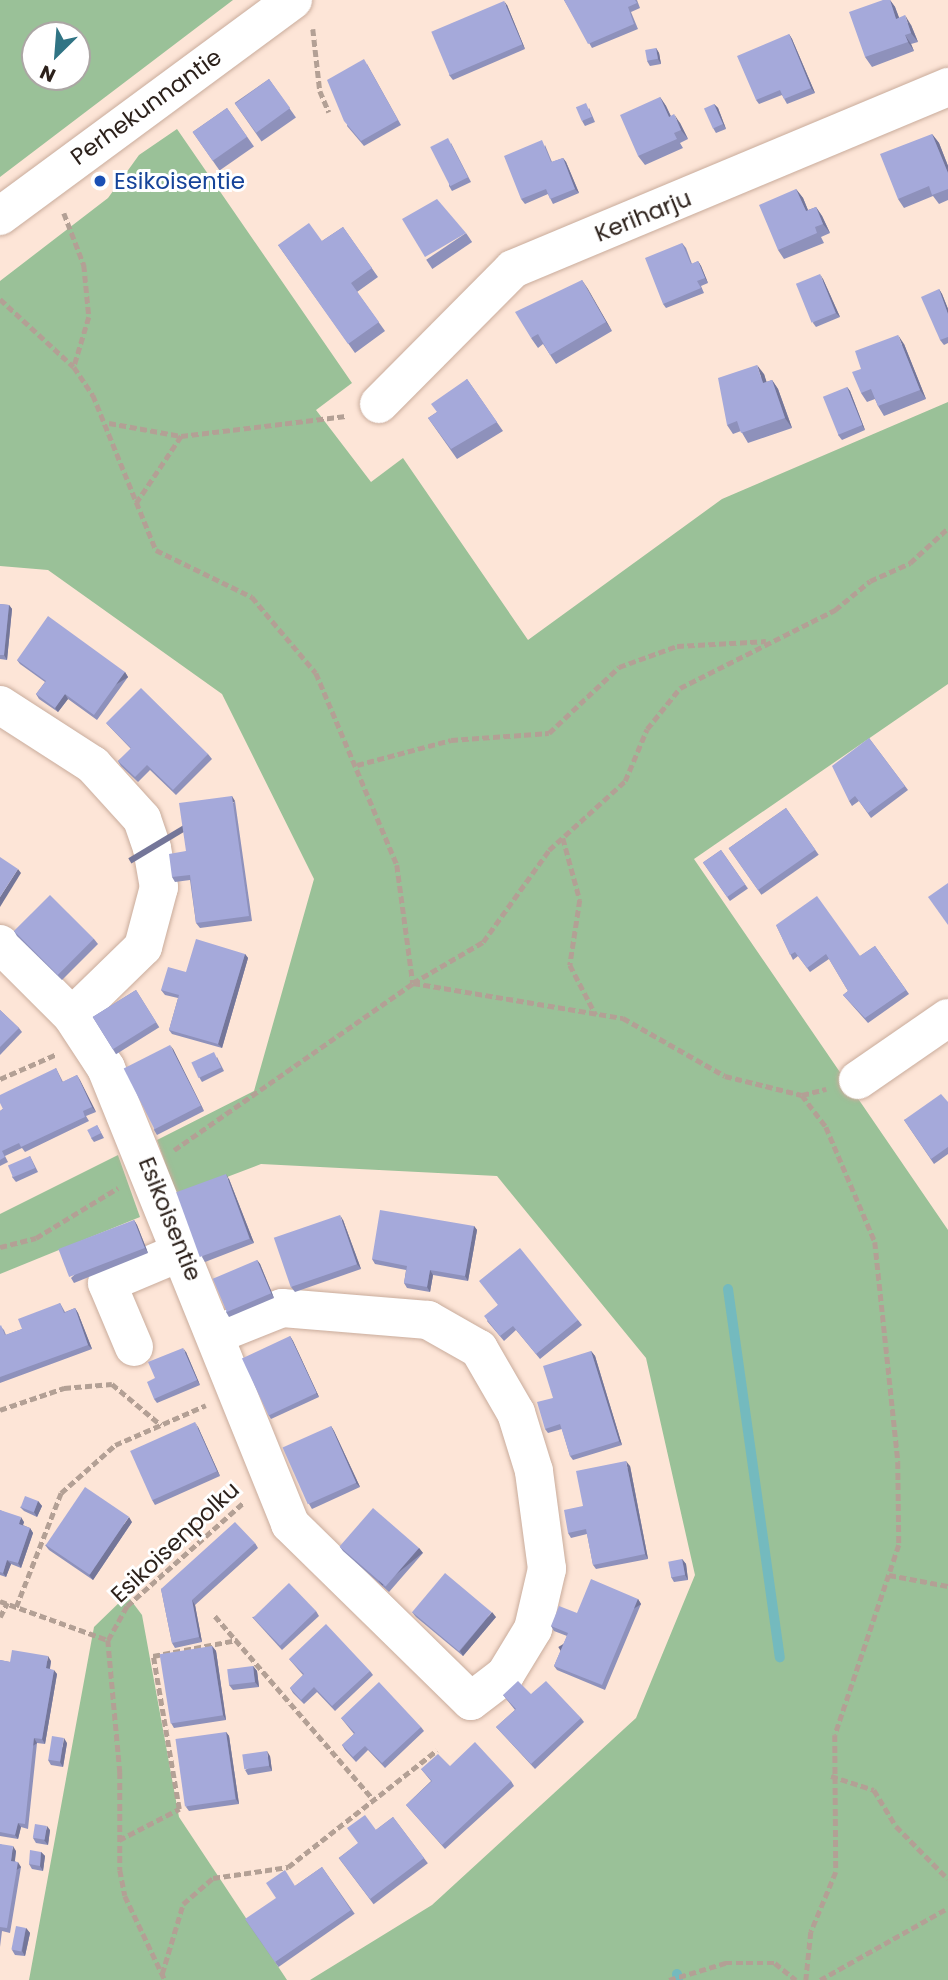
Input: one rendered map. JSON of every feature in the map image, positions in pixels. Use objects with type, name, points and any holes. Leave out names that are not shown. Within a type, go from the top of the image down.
[{"type":"street","name":"Perhekunnantie","points":[[0,216],[300,11]]},
{"type":"street","name":"Keriharju","points":[[379,404],[513,269],[948,87]]},
{"type":"street","points":[[0,705],[93,765],[142,819],[152,848],[159,887],[143,947],[72,1031]]},
{"type":"street","name":"Esikoisentie","points":[[0,944],[106,1068],[217,1334],[290,1524],[471,1701],[520,1657],[545,1593],[538,1495],[516,1413],[479,1349],[428,1320],[282,1308],[217,1334]]},
{"type":"street","points":[[858,1080],[948,1018]]},
{"type":"street","points":[[134,1347],[107,1283],[183,1251]]},
{"type":"path","points":[[300,11],[317,35],[320,91],[329,112]]},
{"type":"path","points":[[64,213],[84,265],[89,317],[74,367]]},
{"type":"path","points":[[0,299],[74,367],[108,422],[135,503],[156,550],[232,586],[273,616],[316,673],[397,865],[413,983]]},
{"type":"path","points":[[108,422],[181,436],[368,414],[379,404]]},
{"type":"path","points":[[135,503],[181,436]]},
{"type":"path","points":[[0,1247],[36,1238],[148,1168],[413,983],[483,942],[563,838],[625,782],[647,729],[680,688],[911,563],[948,528]]},
{"type":"path","points":[[357,765],[451,740],[549,733],[619,667],[677,646],[771,640]]},
{"type":"path","points":[[563,838],[580,900],[570,965],[596,1015]]},
{"type":"path","points":[[413,983],[623,1018],[725,1076],[802,1095],[826,1127],[875,1242],[898,1462],[899,1545],[848,1689],[831,1776],[836,1872],[811,1932],[806,1980]]},
{"type":"path","points":[[0,1079],[72,1031]]},
{"type":"path","points":[[0,1410],[64,1388],[112,1384],[161,1425]]},
{"type":"path","points":[[16,1607],[61,1493],[115,1445],[210,1404]]},
{"type":"path","name":"Esikoisenpolku","points":[[108,1640],[127,1606],[272,1474]]},
{"type":"path","points":[[889,1575],[946,1585],[948,1591]]},
{"type":"path","points":[[0,1601],[108,1640],[120,1772],[119,1840],[125,1896],[165,1980]]},
{"type":"path","points":[[0,1617],[7,1604]]},
{"type":"path","points":[[215,1616],[374,1800]]},
{"type":"path","points":[[119,1840],[179,1809],[153,1656],[237,1640]]},
{"type":"path","points":[[162,1974],[183,1904],[213,1878],[288,1867],[437,1750]]},
{"type":"path","points":[[831,1776],[874,1790],[896,1826],[948,1880]]},
{"type":"path","points":[[820,1980],[948,1908]]},
{"type":"path","points":[[669,1980],[725,1963],[775,1963],[796,1980]]},
{"type":"green space","points":[[0,0],[233,0],[0,177]]},
{"type":"green space","points":[[177,129],[352,383],[316,410],[371,482],[403,458],[528,640],[722,499],[948,402],[948,684],[694,859],[948,1230],[948,1980],[310,1980],[432,1905],[636,1718],[695,1575],[646,1358],[497,1176],[261,1164],[177,1196],[157,1140],[254,1091],[314,879],[222,694],[48,570],[0,566],[0,281],[108,198],[139,155]]},
{"type":"green space","points":[[118,1155],[140,1217],[0,1274],[0,1214]]},
{"type":"green space","points":[[127,1595],[142,1615],[179,1817],[287,1980],[29,1980],[94,1627]]},
{"type":"building","points":[[564,0],[635,0],[637,3],[628,7],[634,24],[588,44]]},
{"type":"building","points":[[890,0],[896,19],[905,15],[911,33],[905,35],[908,42],[865,57],[849,12]]},
{"type":"building","points":[[504,1],[522,44],[450,75],[431,32]]},
{"type":"building","points":[[789,34],[811,88],[784,99],[780,90],[756,100],[737,56]]},
{"type":"building","points":[[656,48],[658,59],[647,61],[645,50]]},
{"type":"building","points":[[364,59],[398,120],[361,141],[344,121],[327,80]]},
{"type":"building","points":[[269,79],[290,108],[256,133],[235,104]]},
{"type":"building","points":[[660,97],[669,117],[674,114],[681,130],[674,133],[677,139],[638,156],[620,115]]},
{"type":"building","points":[[586,103],[592,117],[582,121],[576,107]]},
{"type":"building","points":[[714,104],[723,124],[713,129],[704,108]]},
{"type":"building","points":[[227,108],[247,137],[213,161],[193,132]]},
{"type":"building","points":[[932,134],[948,173],[948,189],[932,195],[929,186],[898,199],[880,154]]},
{"type":"building","points":[[448,138],[468,177],[450,186],[430,147]]},
{"type":"building","points":[[542,140],[551,162],[563,158],[575,189],[550,199],[546,189],[521,199],[504,156]]},
{"type":"building","points":[[796,189],[806,211],[816,207],[823,224],[815,227],[817,233],[778,250],[759,205]]},
{"type":"building","points":[[437,199],[466,233],[425,257],[402,219]]},
{"type":"building","points":[[309,223],[322,241],[343,227],[372,268],[351,283],[379,322],[348,344],[278,245]]},
{"type":"building","points":[[682,243],[691,264],[698,261],[705,278],[697,281],[701,288],[663,304],[645,258]]},
{"type":"building","points":[[820,274],[836,313],[812,323],[796,284]]},
{"type":"building","points":[[582,280],[606,322],[550,355],[538,334],[531,338],[515,312]]},
{"type":"building","points":[[939,289],[948,314],[948,337],[940,340],[921,297]]},
{"type":"building","points":[[898,335],[920,390],[878,406],[871,389],[861,393],[852,372],[861,369],[855,351]]},
{"type":"building","points":[[757,365],[763,383],[772,380],[785,418],[741,433],[737,421],[727,425],[718,378]]},
{"type":"building","points":[[467,379],[497,422],[451,449],[428,418],[437,412],[431,404]]},
{"type":"building","points":[[847,387],[862,425],[838,435],[823,397]]},
{"type":"building","points":[[0,604],[9,605],[4,655],[0,655]]},
{"type":"building","points":[[48,616],[125,672],[94,715],[65,694],[55,708],[36,694],[46,681],[17,660]]},
{"type":"building","points":[[141,688],[208,754],[173,790],[147,765],[135,777],[118,761],[131,748],[106,723]]},
{"type":"building","points":[[869,738],[905,786],[868,813],[855,796],[849,801],[832,766]]},
{"type":"building","points":[[232,796],[249,916],[196,923],[190,875],[172,877],[169,854],[186,851],[179,803]]},
{"type":"building","points":[[786,808],[815,850],[758,890],[729,848]]},
{"type":"building","points":[[721,850],[745,884],[727,897],[703,863]]},
{"type":"building","points":[[0,857],[18,869],[0,897]]},
{"type":"building","points":[[948,883],[948,925],[928,897]]},
{"type":"building","points":[[50,895],[94,939],[58,975],[14,931]]},
{"type":"building","points":[[817,896],[860,956],[875,946],[906,990],[865,1018],[843,995],[848,991],[826,954],[807,968],[795,952],[790,955],[776,925]]},
{"type":"building","points":[[196,939],[245,954],[218,1044],[169,1030],[179,995],[161,990],[168,967],[186,972]]},
{"type":"building","points":[[136,990],[156,1022],[113,1049],[93,1017]]},
{"type":"building","points":[[0,1010],[19,1028],[0,1047]]},
{"type":"building","points":[[170,1045],[201,1106],[155,1129],[124,1069]]},
{"type":"building","points":[[214,1052],[221,1067],[199,1078],[191,1063]]},
{"type":"building","points":[[56,1068],[62,1082],[77,1075],[92,1107],[83,1111],[85,1117],[21,1147],[19,1143],[2,1151],[5,1157],[0,1160],[0,1111],[3,1109],[0,1095]]},
{"type":"building","points":[[941,1094],[948,1102],[948,1147],[931,1159],[904,1120]]},
{"type":"building","points":[[97,1125],[101,1133],[91,1138],[87,1130]]},
{"type":"building","points":[[30,1156],[35,1168],[13,1177],[8,1165]]},
{"type":"building","points":[[226,1174],[250,1239],[200,1257],[176,1192]]},
{"type":"building","points":[[380,1210],[474,1226],[465,1276],[430,1270],[427,1287],[404,1283],[407,1266],[372,1259]]},
{"type":"building","points":[[340,1215],[357,1264],[291,1287],[274,1238]]},
{"type":"building","points":[[134,1220],[145,1248],[69,1277],[58,1249]]},
{"type":"building","points":[[520,1248],[578,1320],[536,1354],[513,1326],[500,1336],[484,1316],[498,1305],[479,1281]]},
{"type":"building","points":[[257,1260],[271,1293],[227,1312],[213,1279]]},
{"type":"building","points":[[60,1303],[64,1313],[75,1308],[88,1345],[0,1377],[0,1326],[5,1335],[22,1329],[18,1319]]},
{"type":"building","points":[[290,1336],[317,1393],[269,1415],[242,1358]]},
{"type":"building","points":[[183,1348],[197,1380],[154,1399],[147,1382],[155,1378],[148,1362]]},
{"type":"building","points":[[591,1351],[619,1441],[570,1456],[560,1424],[545,1429],[537,1402],[553,1398],[543,1366]]},
{"type":"building","points":[[195,1422],[217,1471],[152,1500],[130,1451]]},
{"type":"building","points":[[331,1426],[356,1483],[308,1504],[283,1448]]},
{"type":"building","points":[[626,1461],[645,1554],[593,1565],[586,1529],[568,1533],[564,1510],[583,1506],[576,1471]]},
{"type":"building","points":[[85,1487],[129,1517],[90,1575],[46,1545]]},
{"type":"building","points":[[25,1496],[38,1501],[34,1512],[21,1507]]},
{"type":"building","points":[[373,1508],[419,1548],[386,1587],[340,1546]]},
{"type":"building","points":[[0,1510],[21,1517],[19,1524],[30,1528],[18,1563],[7,1560],[3,1573],[0,1572]]},
{"type":"building","points":[[235,1522],[255,1543],[192,1600],[199,1637],[172,1643],[161,1589]]},
{"type":"building","points":[[682,1559],[685,1575],[671,1577],[668,1562]]},
{"type":"building","points":[[445,1573],[492,1612],[459,1651],[412,1612]]},
{"type":"building","points":[[591,1579],[638,1599],[602,1685],[554,1666],[568,1633],[551,1626],[559,1606],[577,1613]]},
{"type":"building","points":[[289,1583],[316,1611],[280,1646],[253,1618]]},
{"type":"building","points":[[326,1624],[370,1671],[332,1706],[314,1687],[301,1700],[290,1688],[304,1674],[289,1659]]},
{"type":"building","points":[[212,1646],[223,1715],[171,1723],[160,1654]]},
{"type":"building","points":[[12,1650],[48,1656],[46,1668],[54,1670],[42,1739],[34,1738],[25,1824],[18,1823],[15,1835],[0,1832],[0,1660],[10,1662]]},
{"type":"building","points":[[253,1666],[255,1682],[229,1685],[227,1669]]},
{"type":"building","points":[[518,1681],[531,1694],[546,1681],[581,1718],[531,1764],[496,1727],[516,1709],[503,1695]]},
{"type":"building","points":[[379,1682],[421,1727],[382,1763],[365,1746],[353,1757],[342,1745],[355,1733],[341,1718]]},
{"type":"building","points":[[226,1732],[235,1799],[185,1806],[175,1739]]},
{"type":"building","points":[[52,1736],[64,1738],[60,1762],[48,1760]]},
{"type":"building","points":[[475,1742],[511,1781],[442,1845],[406,1805],[432,1781],[421,1769],[438,1754],[450,1766]]},
{"type":"building","points":[[267,1751],[269,1766],[244,1769],[242,1754]]},
{"type":"building","points":[[365,1815],[376,1830],[393,1817],[424,1858],[370,1899],[339,1858],[358,1843],[347,1828]]},
{"type":"building","points":[[35,1824],[47,1826],[45,1840],[33,1838]]},
{"type":"building","points":[[0,1844],[13,1846],[11,1861],[18,1862],[7,1928],[0,1927]]},
{"type":"building","points":[[30,1850],[41,1852],[40,1866],[29,1864]]},
{"type":"building","points":[[322,1867],[351,1910],[275,1962],[245,1919],[276,1898],[266,1883],[285,1870],[295,1886]]},
{"type":"building","points":[[16,1926],[26,1928],[21,1951],[11,1950]]},
{"type":"waterway","points":[[728,1289],[780,1657]]},
{"type":"waterway","points":[[677,1974],[678,1980]]},
{"type":"place","name":"Esikoisentie","points":[[100,181]]}]
